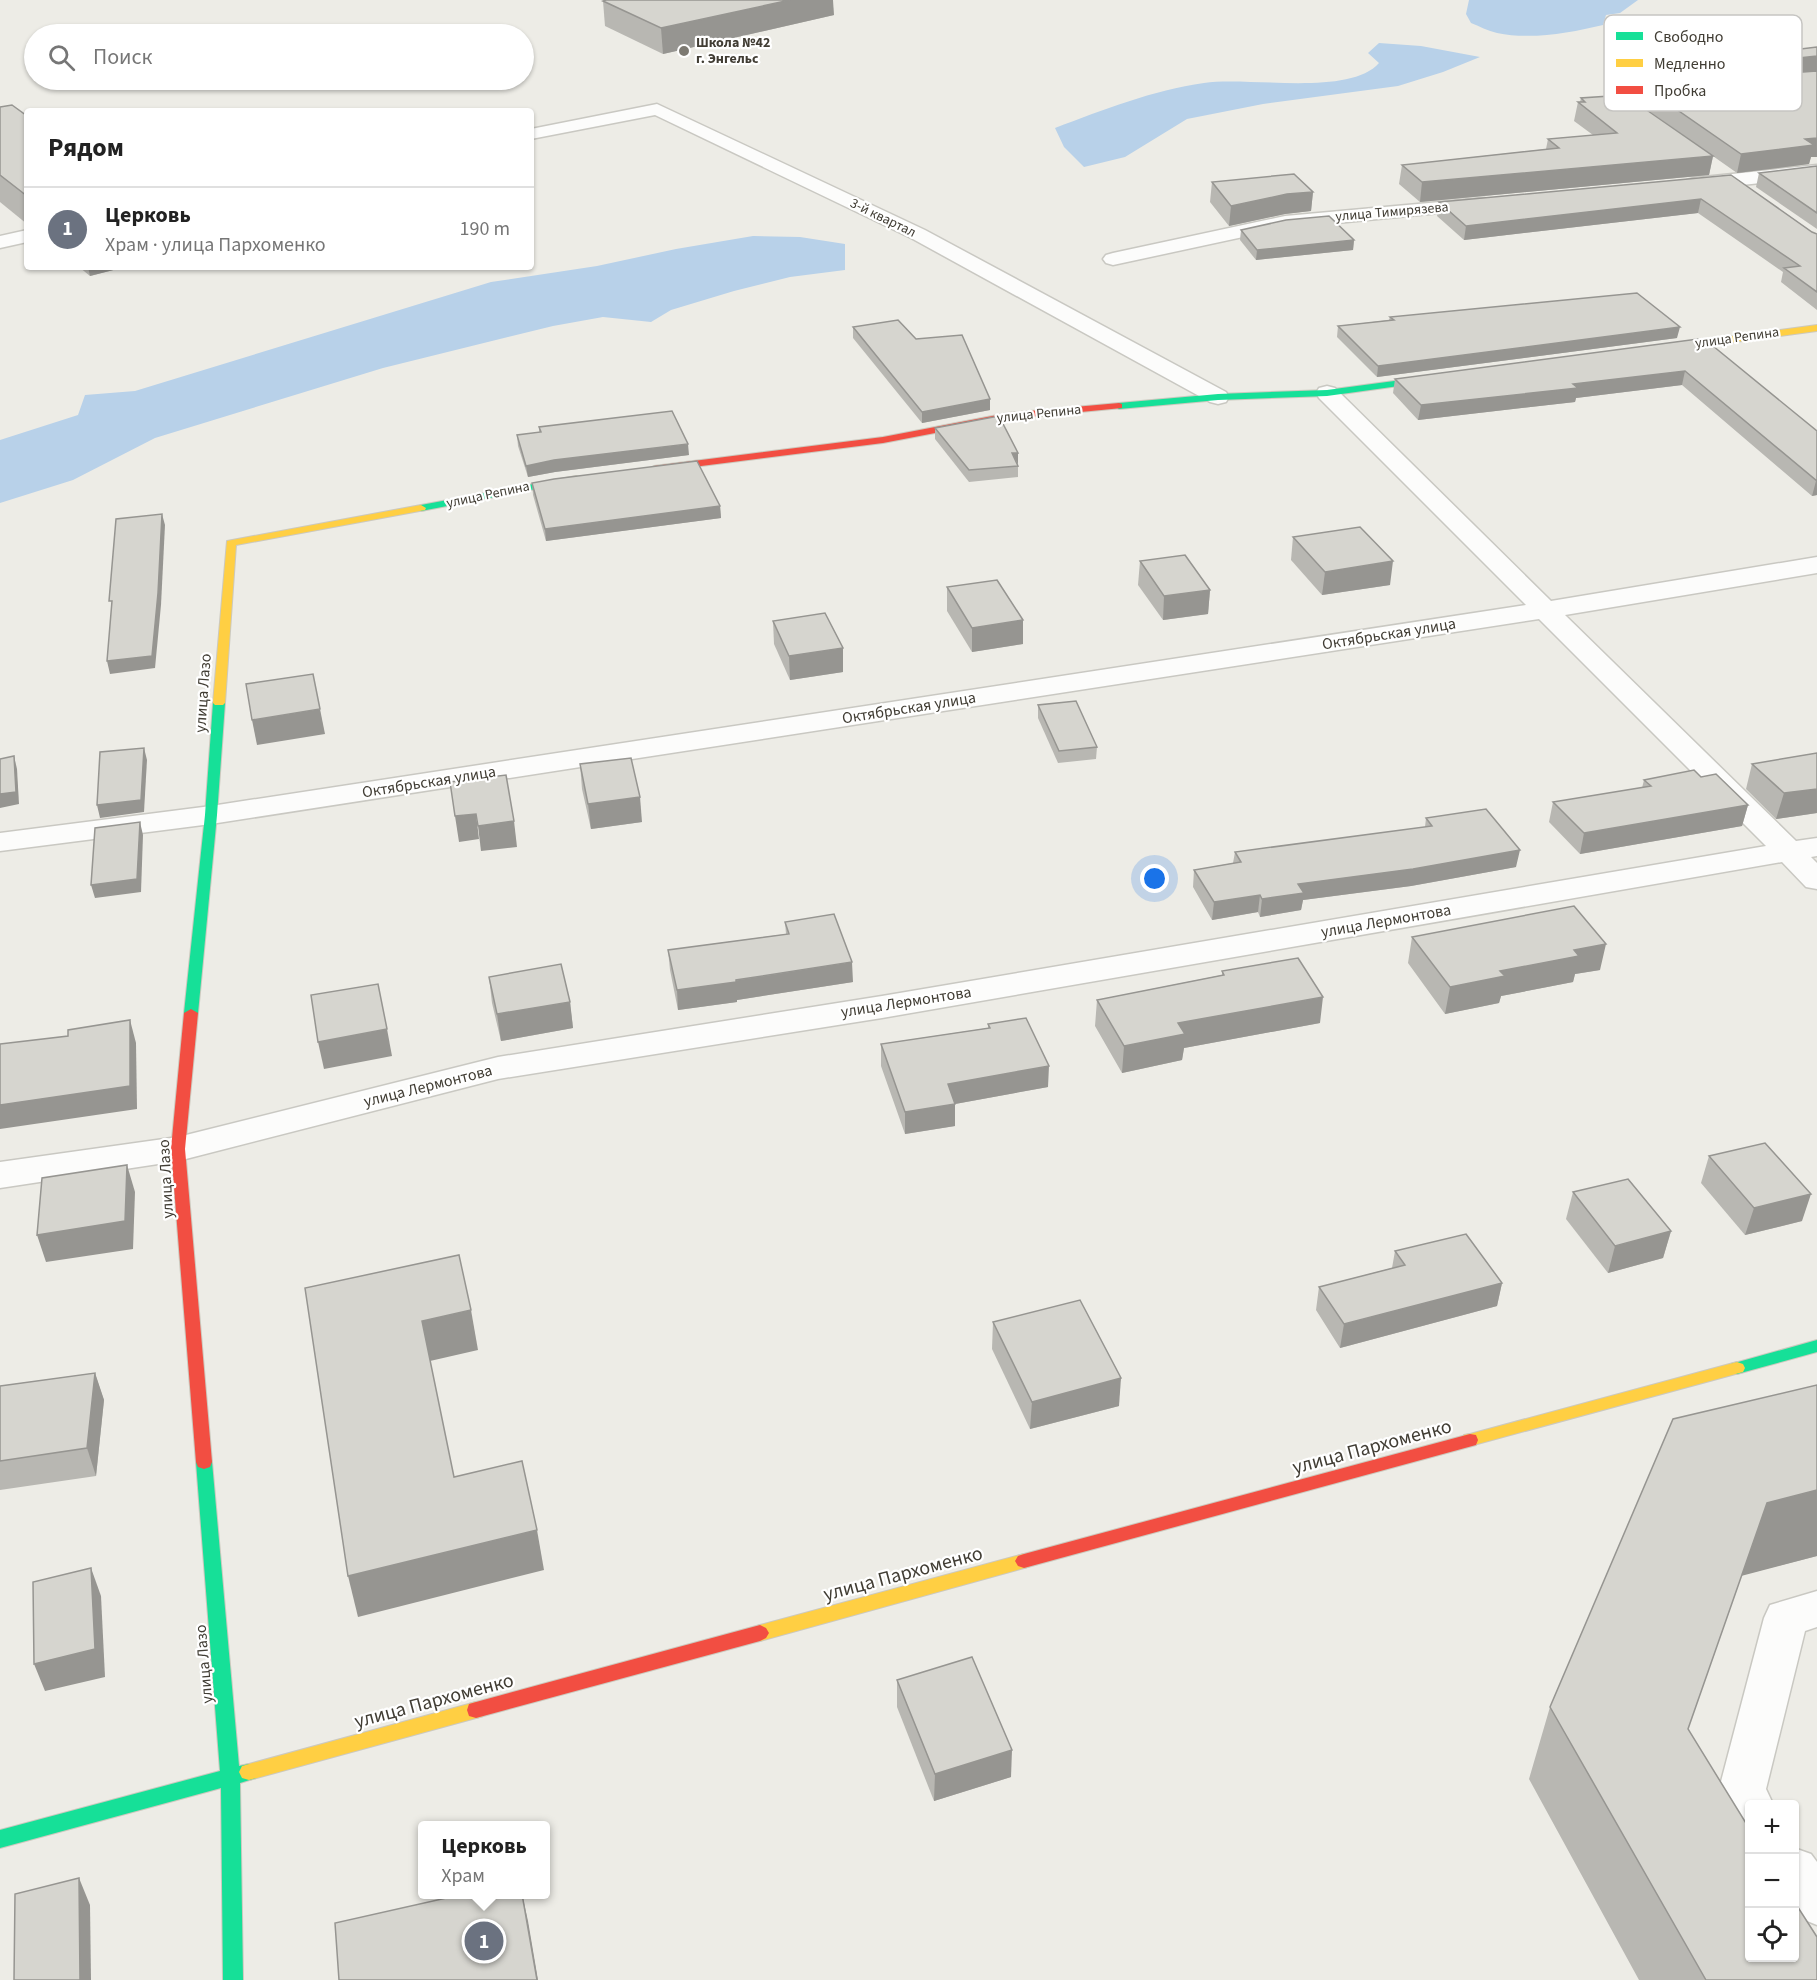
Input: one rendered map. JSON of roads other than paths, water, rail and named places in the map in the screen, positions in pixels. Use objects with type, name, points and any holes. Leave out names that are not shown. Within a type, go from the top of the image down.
[{"type":"street","points":[[1802,82],[1817,81]]},
{"type":"street","name":"3-й квартал","points":[[534,134],[657,109],[918,234],[1218,396]]},
{"type":"street","points":[[1635,111],[1664,132]]},
{"type":"street","points":[[1712,167],[1750,194]]},
{"type":"street","points":[[1673,186],[1817,171]]},
{"type":"street","name":"улица Тимирязева","points":[[1113,259],[1285,222],[1508,201]]},
{"type":"street","points":[[0,242],[24,237]]},
{"type":"street","name":"улица Репина","points":[[1642,351],[1817,328]]},
{"type":"street","name":"улица Репина","points":[[645,470],[883,440],[1008,416],[1218,396],[1327,393],[1456,376]]},
{"type":"street","points":[[1327,393],[1546,610],[1803,850],[1817,880]]},
{"type":"street","name":"улица Репина","points":[[231,543],[415,510],[555,481],[589,477]]},
{"type":"street","name":"улица Лазо","points":[[231,543],[211,815],[178,1149],[230,1777],[233,1980]]},
{"type":"street","name":"Октябрьская улица","points":[[0,842],[211,815],[1546,610],[1817,565]]},
{"type":"street","name":"улица Лермонтова","points":[[0,1175],[178,1149],[498,1068],[882,1007],[1803,850]]},
{"type":"street","name":"улица Пархоменко","points":[[0,1839],[1817,1346]]},
{"type":"street","points":[[1746,1800],[1741,1793],[1786,1618],[1817,1609]]},
{"type":"street","points":[[1799,1877],[1817,1902]]},
{"type":"water","points":[[1469,0],[1638,0],[1620,13],[1604,15],[1603,25],[1537,36],[1510,35],[1487,30],[1471,23],[1466,14]]},
{"type":"water","points":[[1379,43],[1421,46],[1480,57],[1443,72],[1398,86],[1263,104],[1187,119],[1125,157],[1084,167],[1064,147],[1055,128],[1147,96],[1185,86],[1223,82],[1297,83],[1345,79],[1365,73],[1379,63],[1368,53]]},
{"type":"water","points":[[753,236],[800,237],[845,244],[845,270],[790,277],[734,291],[671,310],[651,322],[603,317],[553,326],[383,368],[155,438],[73,480],[0,503],[0,440],[78,415],[85,395],[135,391],[491,282],[597,266]]},
{"type":"place","name":"Школа №42 г. Энгельс","points":[[684,51]]},
{"type":"place","name":"Церковь","points":[[484,1941]]}]
